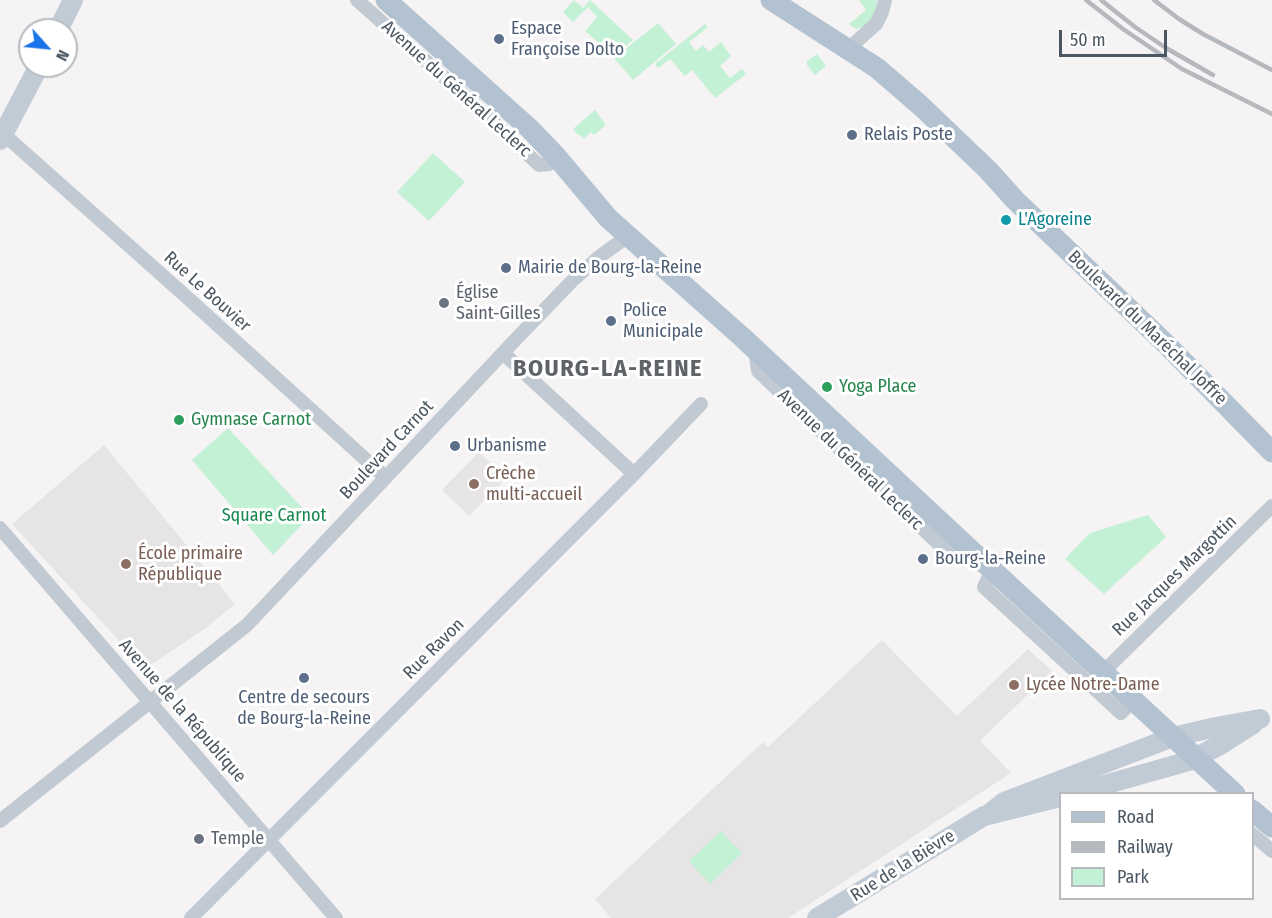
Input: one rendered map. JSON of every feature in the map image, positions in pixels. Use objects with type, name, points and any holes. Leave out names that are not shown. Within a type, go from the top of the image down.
[{"type":"main road","points":[[64,18],[73,0]]},
{"type":"main road","name":"Avenue du Général Leclerc","points":[[386,0],[522,122],[557,157],[608,218],[755,349],[1233,792]]},
{"type":"main road","name":"Boulevard du Maréchal Joffre","points":[[771,0],[877,68],[934,118],[988,170],[1015,200],[1167,345],[1272,452]]},
{"type":"main road","points":[[1,135],[32,78]]},
{"type":"main road","points":[[1079,792],[1197,758],[1266,716]]},
{"type":"main road","name":"Rue de la Bièvre","points":[[817,918],[989,814],[1004,801],[1173,737],[1266,716]]},
{"type":"main road","name":"Rue de la Bièvre","points":[[989,814],[1059,796]]},
{"type":"main road","points":[[1254,812],[1272,827]]},
{"type":"street","name":"Avenue du Général Leclerc","points":[[357,0],[539,165],[549,164],[557,157]]},
{"type":"street","points":[[848,49],[876,24],[885,0]]},
{"type":"street","name":"Rue Le Bouvier","points":[[1,135],[190,300],[385,477]]},
{"type":"street","name":"Boulevard Carnot","points":[[0,821],[247,625],[579,275],[628,236]]},
{"type":"street","points":[[503,353],[634,474]]},
{"type":"street","name":"Rue Ravon","points":[[191,918],[701,404]]},
{"type":"street","name":"Rue Jacques Margottin","points":[[1103,672],[1272,506]]},
{"type":"street","name":"Avenue de la République","points":[[0,528],[336,918]]},
{"type":"street","points":[[992,570],[984,587],[1121,713],[1133,700]]},
{"type":"street","points":[[1254,836],[1272,851]]},
{"type":"shaded area","name":"École primaire République","points":[[104,445],[235,604],[207,627],[145,669],[12,524]]},
{"type":"shaded area","name":"Crèche multi-accueil","points":[[479,452],[506,478],[469,516],[442,490]]},
{"type":"shaded area","points":[[882,640],[957,716],[1028,649],[1052,671],[980,741],[1011,773],[788,918],[611,918],[595,899],[763,742],[768,747]]},
{"type":"green space","points":[[574,0],[583,8],[590,0],[633,40],[614,56],[585,31],[597,17],[588,7],[573,22],[563,12]]},
{"type":"green space","points":[[859,0],[877,0],[875,19],[865,27],[856,29],[849,24],[866,10]]},
{"type":"green space","points":[[658,23],[676,44],[633,80],[614,58]]},
{"type":"green space","points":[[705,24],[708,27],[689,42],[696,51],[703,45],[709,52],[721,42],[731,56],[720,66],[730,78],[742,69],[746,74],[715,98],[692,70],[685,76],[670,59],[658,68],[655,64]]},
{"type":"green space","points":[[817,54],[826,66],[815,75],[807,65],[807,61]]},
{"type":"green space","points":[[595,110],[606,125],[594,135],[591,132],[584,139],[573,129]]},
{"type":"green space","points":[[433,153],[465,182],[429,221],[397,192]]},
{"type":"green space","name":"Square Carnot","points":[[228,428],[310,516],[273,555],[192,460]]},
{"type":"green space","points":[[1148,515],[1166,537],[1104,594],[1065,559],[1090,533]]},
{"type":"green space","points":[[721,831],[742,853],[710,884],[689,861]]},
{"type":"railway","points":[[1086,0],[1123,29],[1182,69],[1272,114]]},
{"type":"railway","points":[[1101,0],[1166,48],[1213,75]]},
{"type":"railway","points":[[1154,0],[1203,34],[1272,70]]},
{"type":"place","name":"Espace Françoise Dolto","points":[[499,39]]},
{"type":"place","name":"Relais Poste","points":[[852,135]]},
{"type":"place","name":"L'Agoreine","points":[[1006,220]]},
{"type":"place","name":"Mairie de Bourg-la-Reine","points":[[506,268]]},
{"type":"place","name":"Église Saint-Gilles","points":[[444,303]]},
{"type":"place","name":"Police Municipale","points":[[611,321]]},
{"type":"place","name":"Yoga Place","points":[[827,387]]},
{"type":"place","name":"Gymnase Carnot","points":[[179,420]]},
{"type":"place","name":"Urbanisme","points":[[455,446]]},
{"type":"place","name":"Crèche multi-accueil","points":[[474,484]]},
{"type":"place","name":"Bourg-la-Reine","points":[[923,559]]},
{"type":"place","name":"École primaire République","points":[[126,564]]},
{"type":"place","name":"Centre de secours de Bourg-la-Reine","points":[[304,678]]},
{"type":"place","name":"Lycée Notre-Dame","points":[[1014,685]]},
{"type":"place","name":"Temple","points":[[199,839]]},
{"type":"district","name":"BOURG-LA-REINE","points":[[608,369]]}]
